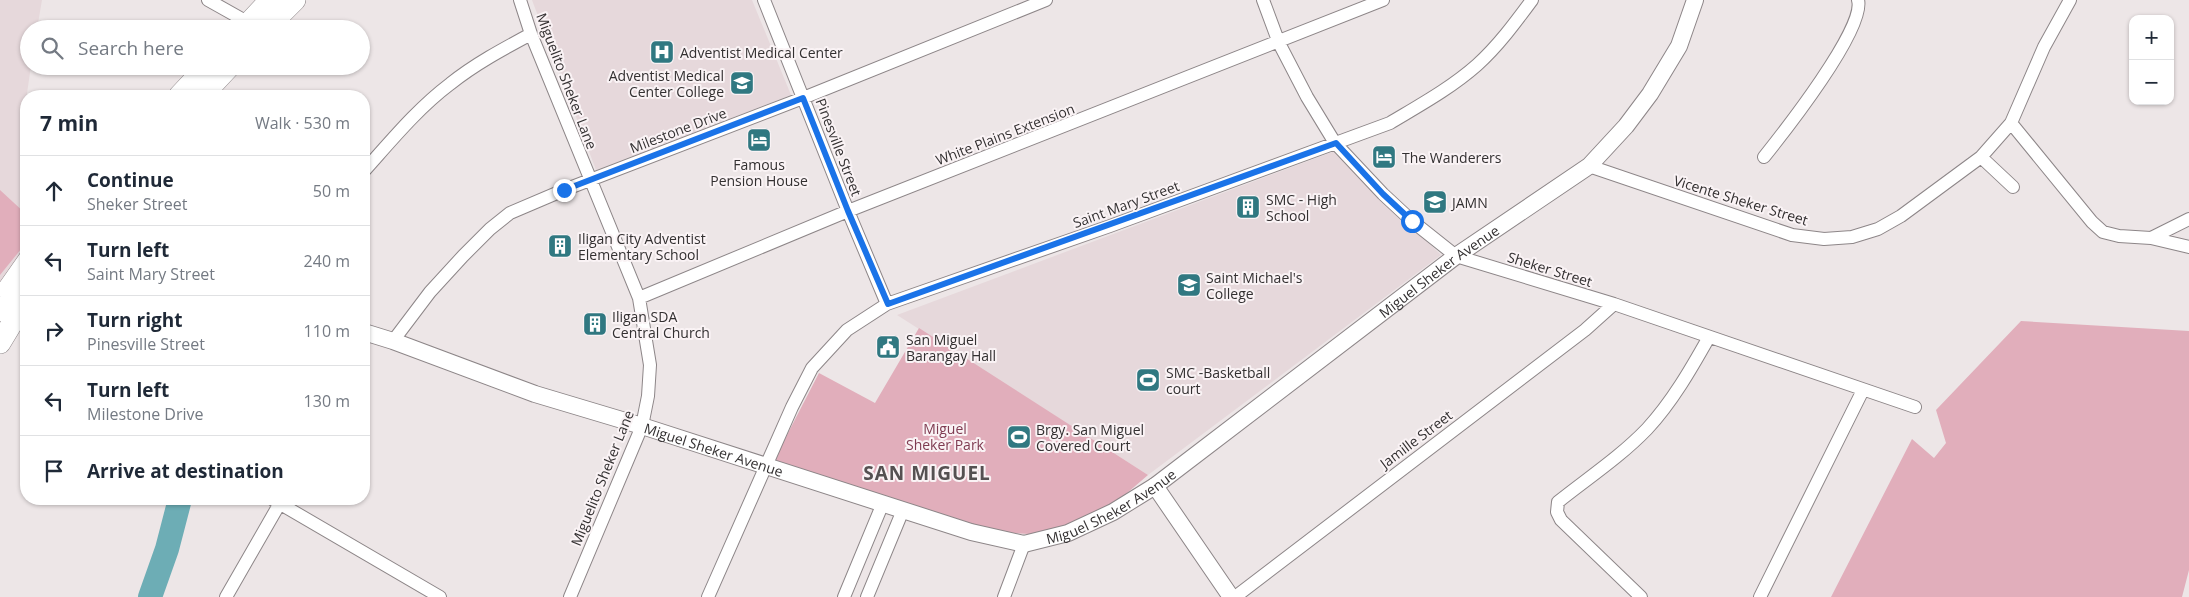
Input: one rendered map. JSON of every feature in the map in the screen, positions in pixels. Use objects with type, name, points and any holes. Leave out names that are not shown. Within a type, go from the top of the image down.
[{"type":"highway","points":[[257,20],[270,0]]},
{"type":"highway","points":[[264,20],[295,0]]},
{"type":"highway","points":[[185,90],[199,75]]},
{"type":"highway","points":[[208,90],[222,75]]},
{"type":"highway","points":[[0,314],[20,285]]},
{"type":"highway","points":[[0,343],[20,310]]},
{"type":"street","points":[[208,0],[241,20]]},
{"type":"street","name":"Miguelito Sheker Lane","points":[[520,0],[531,34],[639,298],[650,365],[648,396],[642,426],[570,597]]},
{"type":"street","name":"Pinesville Street","points":[[764,0],[848,211],[888,304]]},
{"type":"street","name":"Milestone Drive","points":[[393,341],[430,292],[490,229],[510,213],[1046,0]]},
{"type":"street","name":"Sheker Street","points":[[1263,0],[1279,43],[1307,97],[1336,143],[1405,215],[1456,256],[1614,304],[1915,407]]},
{"type":"street","name":"White Plains Extension","points":[[639,298],[848,211],[1279,43],[1383,0]]},
{"type":"street","name":"Saint Mary Street","points":[[708,597],[792,406],[812,368],[847,330],[888,304],[1390,123],[1432,98],[1477,65],[1513,27],[1532,0]]},
{"type":"street","name":"Miguel Sheker Avenue","points":[[370,334],[535,394],[642,426],[971,532],[1024,544],[1068,533],[1113,512],[1155,486],[1456,256],[1589,166],[1626,126],[1650,94],[1679,46],[1695,0]]},
{"type":"street","points":[[1764,157],[1817,88],[1849,33],[1857,15],[1858,0]]},
{"type":"street","name":"Vicente Sheker Street","points":[[1589,166],[1792,235],[1824,239],[1852,237],[1878,229],[1901,216],[1981,157],[2010,123],[2048,38],[2070,0]]},
{"type":"street","points":[[370,165],[406,124],[450,84],[483,60],[531,34]]},
{"type":"street","points":[[2010,123],[2047,165],[2092,222],[2103,232],[2118,236],[2151,238],[2189,247]]},
{"type":"street","points":[[1981,157],[2013,187]]},
{"type":"street","points":[[2151,238],[2189,219]]},
{"type":"street","points":[[0,291],[20,263]]},
{"type":"street","name":"Jamille Street","points":[[1233,597],[1585,330],[1614,304]]},
{"type":"street","points":[[1641,597],[1561,520],[1557,512],[1558,502],[1604,468],[1647,428],[1676,392],[1709,337]]},
{"type":"street","points":[[1760,597],[1863,390]]},
{"type":"street","points":[[1155,486],[1233,597]]},
{"type":"street","points":[[844,597],[884,503]]},
{"type":"street","points":[[226,597],[274,505]]},
{"type":"street","points":[[283,505],[440,597]]},
{"type":"street","points":[[867,597],[903,510]]},
{"type":"street","points":[[1004,597],[1024,544]]},
{"type":"shaded area","points":[[0,0],[42,0],[39,20],[20,20],[20,75],[30,75],[28,90],[20,90],[20,259],[0,287]]},
{"type":"shaded area","name":"Adventist Medical Center","points":[[532,0],[752,0],[791,95],[596,170]]},
{"type":"shaded area","name":"Saint Michael's College","points":[[1335,151],[1441,255],[1148,475],[897,315]]},
{"type":"green space","points":[[0,190],[20,208],[20,250],[0,275]]},
{"type":"green space","points":[[2021,321],[2189,331],[2189,570],[2182,597],[1831,597],[1912,439],[1934,458],[1946,443],[1936,410]]},
{"type":"green space","name":"Miguel Sheker Park","points":[[919,328],[1148,475],[1112,506],[1070,526],[1029,534],[998,532],[773,462],[819,373],[875,403]]},
{"type":"waterway","points":[[150,597],[167,549],[178,505]]},
{"type":"place","name":"Adventist Medical Center","points":[[662,52]]},
{"type":"place","name":"Adventist Medical Center College","points":[[742,83]]},
{"type":"place","name":"Famous Pension House","points":[[759,140]]},
{"type":"place","name":"The Wanderers","points":[[1384,157]]},
{"type":"place","name":"JAMN","points":[[1435,202]]},
{"type":"place","name":"SMC - High School","points":[[1248,207]]},
{"type":"place","name":"Iligan City Adventist Elementary School","points":[[560,246]]},
{"type":"place","name":"Saint Michael's College","points":[[1189,285]]},
{"type":"place","name":"Iligan SDA Central Church","points":[[595,324]]},
{"type":"place","name":"San Miguel Barangay Hall","points":[[888,347]]},
{"type":"place","name":"SMC -Basketball court","points":[[1148,380]]},
{"type":"place","name":"Brgy. San Miguel Covered Court","points":[[1019,437]]},
{"type":"district","name":"SAN MIGUEL","points":[[927,473]]},
{"type":"route","points":[[564,190],[803,98],[848,211],[888,304],[1110,226],[1336,143],[1383,194],[1412,221]]}]
